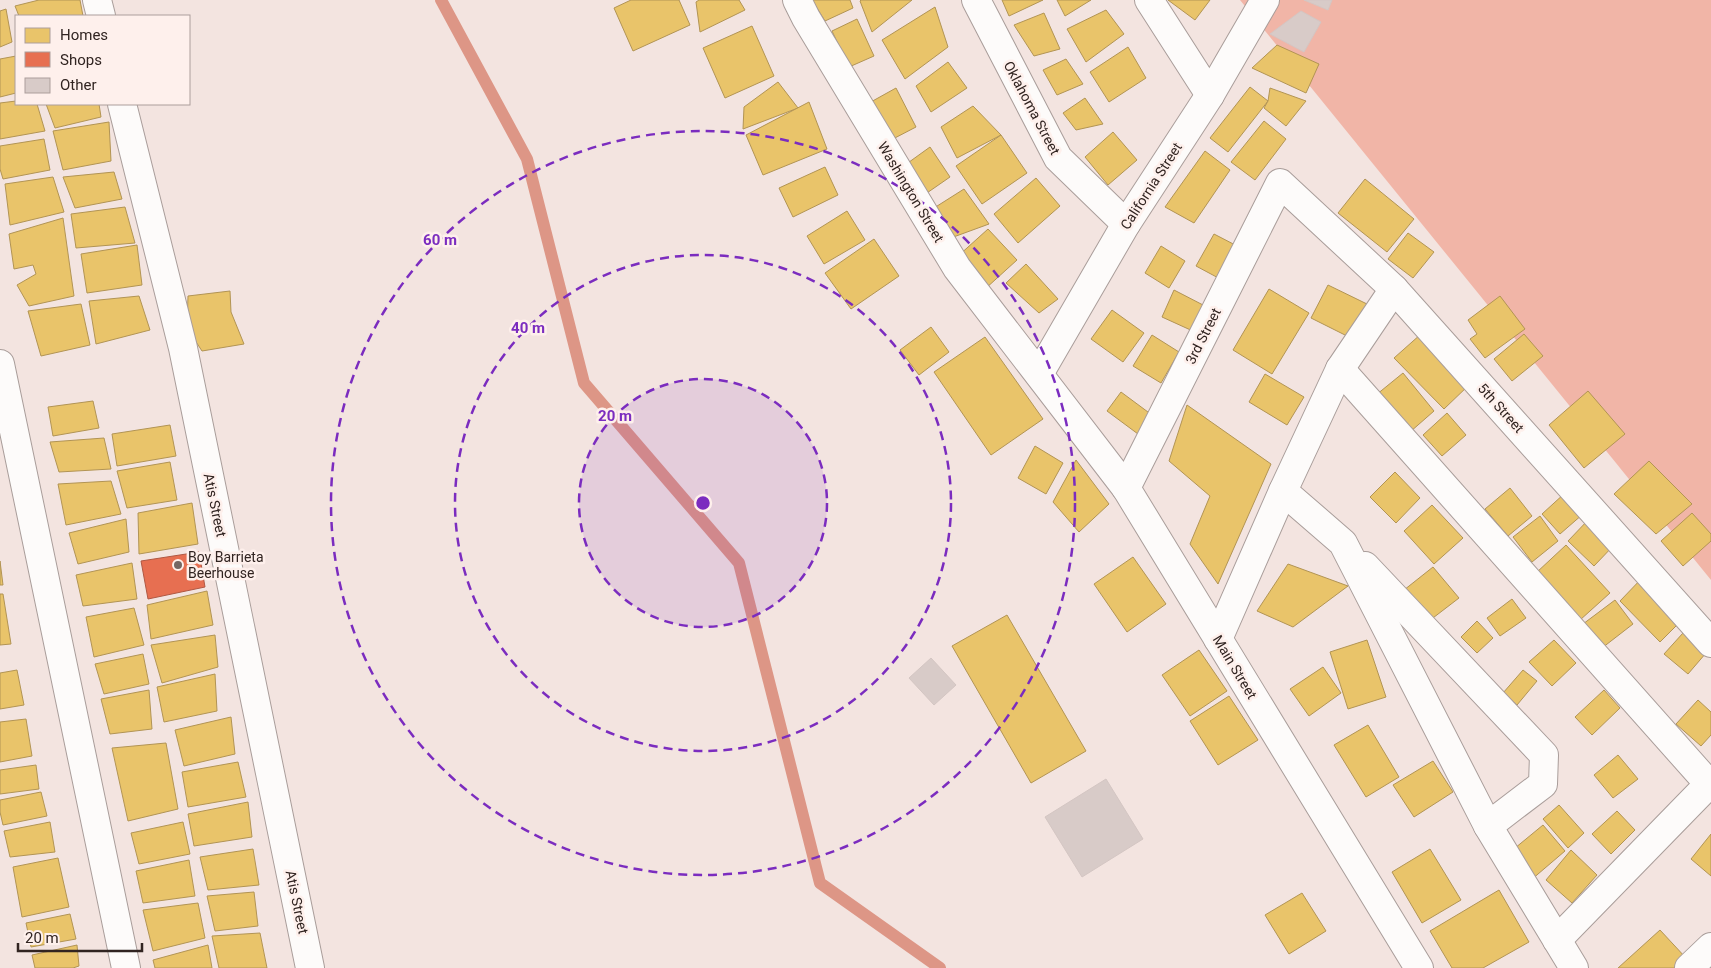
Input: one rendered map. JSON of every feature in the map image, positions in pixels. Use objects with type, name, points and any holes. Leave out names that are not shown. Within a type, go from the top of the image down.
[{"type":"street","points":[[96,0],[101,15]]},
{"type":"street","name":"Washington Street","points":[[797,0],[957,268],[1039,374]]},
{"type":"street","name":"Oklahoma Street","points":[[976,0],[1058,158],[1126,224]]},
{"type":"street","points":[[1149,0],[1210,95]]},
{"type":"street","name":"California Street","points":[[1039,374],[1126,224],[1210,95],[1265,0]]},
{"type":"street","name":"Atis Street","points":[[122,105],[183,348],[310,968]]},
{"type":"street","name":"5th Street","points":[[1280,183],[1394,289],[1711,643]]},
{"type":"street","name":"3rd Street","points":[[1126,488],[1280,183]]},
{"type":"street","points":[[1218,639],[1283,491],[1340,369],[1394,289]]},
{"type":"street","points":[[1340,369],[1709,784],[1557,940]]},
{"type":"street","name":"Main Street","points":[[1039,374],[1126,488],[1418,968]]},
{"type":"street","points":[[2,380],[126,968]]},
{"type":"street","points":[[1283,491],[1343,543],[1544,755],[1543,784],[1488,826]]},
{"type":"street","points":[[1343,543],[1488,826],[1574,968]]},
{"type":"street","points":[[1689,968],[1711,947]]},
{"type":"shaded area","points":[[1240,0],[1711,0],[1711,580]]},
{"type":"building: Homes","points":[[39,0],[80,0],[83,15],[19,15],[15,6]]},
{"type":"building: Homes","points":[[631,0],[679,0],[690,25],[633,51],[614,8]]},
{"type":"building: Homes","points":[[699,0],[739,0],[745,10],[700,32],[696,2]]},
{"type":"building: Homes","points":[[812,0],[850,0],[853,8],[825,21]]},
{"type":"building: Homes","points":[[861,0],[912,0],[872,32]]},
{"type":"building: Homes","points":[[1002,0],[1043,0],[1009,16]]},
{"type":"building: Homes","points":[[1057,0],[1091,0],[1065,16]]},
{"type":"building: Homes","points":[[1168,0],[1210,0],[1195,20]]},
{"type":"building: Homes","points":[[935,7],[948,47],[905,79],[882,40]]},
{"type":"building: Homes","points":[[6,9],[12,42],[0,47],[0,11]]},
{"type":"building: Homes","points":[[1106,10],[1124,34],[1086,62],[1067,29]]},
{"type":"building: Homes","points":[[1044,13],[1060,49],[1034,56],[1014,25]]},
{"type":"building: Homes","points":[[857,19],[874,56],[849,67],[832,31]]},
{"type":"building: Homes","points":[[752,26],[774,76],[725,98],[703,48]]},
{"type":"building: Homes","points":[[1277,45],[1319,64],[1306,93],[1252,68]]},
{"type":"building: Homes","points":[[1128,47],[1146,78],[1109,102],[1090,72]]},
{"type":"building: Homes","points":[[15,56],[15,93],[0,97],[0,59]]},
{"type":"building: Homes","points":[[1066,59],[1083,84],[1057,95],[1043,70]]},
{"type":"building: Homes","points":[[948,62],[967,88],[931,112],[916,86]]},
{"type":"building: Homes","points":[[778,82],[798,108],[743,129],[744,107]]},
{"type":"building: Homes","points":[[1250,87],[1268,101],[1228,152],[1210,138]]},
{"type":"building: Homes","points":[[896,88],[916,127],[889,141],[869,103]]},
{"type":"building: Homes","points":[[1270,88],[1306,101],[1286,126],[1264,108],[1268,101]]},
{"type":"building: Homes","points":[[1085,98],[1103,124],[1076,130],[1063,113]]},
{"type":"building: Homes","points":[[15,101],[15,105],[37,105],[45,131],[0,139],[0,103]]},
{"type":"building: Homes","points":[[809,102],[827,149],[763,175],[746,135]]},
{"type":"building: Homes","points":[[46,105],[99,105],[101,117],[55,128]]},
{"type":"building: Homes","points":[[973,106],[1001,135],[957,158],[941,127]]},
{"type":"building: Homes","points":[[1264,121],[1286,139],[1255,180],[1231,162]]},
{"type":"building: Homes","points":[[109,122],[111,161],[63,170],[53,131]]},
{"type":"building: Homes","points":[[1113,132],[1137,160],[1108,185],[1085,157]]},
{"type":"building: Homes","points":[[1001,135],[1027,173],[982,204],[956,166]]},
{"type":"building: Homes","points":[[44,139],[50,170],[3,179],[0,169],[0,146]]},
{"type":"building: Homes","points":[[930,147],[950,177],[924,195],[905,165]]},
{"type":"building: Homes","points":[[1205,151],[1230,170],[1194,223],[1165,207]]},
{"type":"building: Homes","points":[[825,167],[838,195],[793,217],[779,188]]},
{"type":"building: Homes","points":[[114,172],[122,199],[75,208],[63,177]]},
{"type":"building: Homes","points":[[53,177],[64,212],[10,225],[5,184]]},
{"type":"building: Homes","points":[[1036,178],[1060,206],[1018,243],[994,214]]},
{"type":"building: Homes","points":[[1365,179],[1414,219],[1387,252],[1338,213]]},
{"type":"building: Homes","points":[[964,189],[989,224],[948,239],[934,208]]},
{"type":"building: Homes","points":[[125,207],[135,243],[76,248],[71,214]]},
{"type":"building: Homes","points":[[847,211],[865,240],[824,264],[807,236]]},
{"type":"building: Homes","points":[[63,218],[74,296],[29,306],[17,285],[36,274],[33,265],[14,269],[9,234]]},
{"type":"building: Homes","points":[[988,229],[1017,260],[985,289],[957,257]]},
{"type":"building: Homes","points":[[1408,233],[1434,252],[1413,278],[1388,259]]},
{"type":"building: Homes","points":[[1214,234],[1241,248],[1224,281],[1196,266]]},
{"type":"building: Homes","points":[[874,239],[899,276],[851,309],[825,273]]},
{"type":"building: Homes","points":[[137,245],[142,285],[87,293],[81,254]]},
{"type":"building: Homes","points":[[1161,246],[1185,261],[1169,288],[1145,273]]},
{"type":"building: Homes","points":[[1026,264],[1058,299],[1039,313],[1006,283]]},
{"type":"building: Homes","points":[[1328,285],[1367,304],[1349,337],[1311,318]]},
{"type":"building: Homes","points":[[1269,289],[1309,313],[1272,374],[1233,350]]},
{"type":"building: Homes","points":[[1174,290],[1205,306],[1195,332],[1162,317]]},
{"type":"building: Homes","points":[[230,291],[231,312],[244,344],[202,351],[187,328],[188,296]]},
{"type":"building: Homes","points":[[139,296],[150,330],[96,344],[89,301]]},
{"type":"building: Homes","points":[[1500,296],[1525,329],[1485,358],[1470,339],[1477,334],[1468,320]]},
{"type":"building: Homes","points":[[81,304],[90,345],[41,356],[28,311]]},
{"type":"building: Homes","points":[[1112,310],[1144,333],[1123,362],[1091,339]]},
{"type":"building: Homes","points":[[931,327],[949,352],[919,375],[900,350]]},
{"type":"building: Homes","points":[[1421,334],[1470,384],[1444,409],[1394,358]]},
{"type":"building: Homes","points":[[1524,334],[1543,356],[1512,381],[1494,359]]},
{"type":"building: Homes","points":[[1152,335],[1179,352],[1161,383],[1133,366]]},
{"type":"building: Homes","points":[[985,337],[1043,419],[991,455],[934,372]]},
{"type":"building: Homes","points":[[1403,373],[1434,411],[1410,432],[1376,395]]},
{"type":"building: Homes","points":[[1265,374],[1304,397],[1287,425],[1249,402]]},
{"type":"building: Homes","points":[[1588,391],[1625,434],[1584,468],[1549,425]]},
{"type":"building: Homes","points":[[1121,392],[1152,415],[1138,434],[1107,411]]},
{"type":"building: Homes","points":[[93,401],[99,428],[53,436],[48,407]]},
{"type":"building: Homes","points":[[1187,405],[1271,464],[1218,584],[1190,544],[1210,496],[1169,461]]},
{"type":"building: Homes","points":[[1447,413],[1466,435],[1442,456],[1423,435]]},
{"type":"building: Homes","points":[[170,425],[176,456],[117,466],[112,434]]},
{"type":"building: Homes","points":[[104,438],[111,469],[59,472],[50,442]]},
{"type":"building: Homes","points":[[1035,446],[1063,463],[1046,494],[1018,478]]},
{"type":"building: Homes","points":[[1076,460],[1109,504],[1079,532],[1053,502]]},
{"type":"building: Homes","points":[[1649,461],[1692,504],[1656,534],[1614,494]]},
{"type":"building: Homes","points":[[170,462],[177,500],[127,508],[117,471]]},
{"type":"building: Homes","points":[[1395,472],[1420,498],[1396,523],[1370,497]]},
{"type":"building: Homes","points":[[111,481],[121,514],[66,525],[58,484]]},
{"type":"building: Homes","points":[[1510,488],[1532,516],[1508,536],[1485,509]]},
{"type":"building: Homes","points":[[1565,493],[1583,514],[1560,534],[1542,514]]},
{"type":"building: Homes","points":[[192,503],[198,544],[139,554],[138,513]]},
{"type":"building: Homes","points":[[1432,505],[1463,538],[1434,564],[1404,531]]},
{"type":"building: Homes","points":[[1692,513],[1711,534],[1711,541],[1683,566],[1661,541]]},
{"type":"building: Homes","points":[[1540,516],[1558,541],[1532,562],[1513,537]]},
{"type":"building: Homes","points":[[1590,518],[1616,543],[1594,566],[1568,541]]},
{"type":"building: Homes","points":[[126,519],[129,552],[78,564],[69,533]]},
{"type":"building: Homes","points":[[1566,545],[1610,593],[1580,620],[1536,573]]},
{"type":"building: Homes","points":[[1133,557],[1166,604],[1127,632],[1094,584]]},
{"type":"building: Homes","points":[[0,561],[3,585],[0,585]]},
{"type":"building: Homes","points":[[132,563],[137,599],[83,606],[76,575]]},
{"type":"building: Homes","points":[[1288,564],[1348,586],[1293,627],[1257,611]]},
{"type":"building: Homes","points":[[1433,567],[1459,598],[1429,621],[1404,590]]},
{"type":"building: Homes","points":[[1644,576],[1684,618],[1660,642],[1620,601]]},
{"type":"building: Homes","points":[[207,591],[213,625],[151,639],[147,605]]},
{"type":"building: Homes","points":[[0,594],[3,594],[11,644],[0,645]]},
{"type":"building: Homes","points":[[1512,599],[1526,618],[1500,636],[1487,618]]},
{"type":"building: Homes","points":[[1615,600],[1633,624],[1602,648],[1583,624]]},
{"type":"building: Homes","points":[[134,608],[144,645],[94,657],[86,617]]},
{"type":"building: Homes","points":[[1007,615],[1086,751],[1031,783],[952,646]]},
{"type":"building: Homes","points":[[1477,621],[1493,638],[1477,653],[1461,637]]},
{"type":"building: Homes","points":[[1683,633],[1706,653],[1688,674],[1664,654]]},
{"type":"building: Homes","points":[[215,635],[218,667],[162,683],[151,645]]},
{"type":"building: Homes","points":[[1367,640],[1386,697],[1348,709],[1330,652]]},
{"type":"building: Homes","points":[[1554,640],[1576,663],[1552,686],[1529,662]]},
{"type":"building: Homes","points":[[1199,650],[1227,691],[1190,716],[1162,675]]},
{"type":"building: Homes","points":[[143,654],[149,684],[104,694],[95,664]]},
{"type":"building: Homes","points":[[1323,667],[1341,693],[1309,716],[1290,689]]},
{"type":"building: Homes","points":[[17,670],[24,705],[0,709],[0,673]]},
{"type":"building: Homes","points":[[1523,670],[1537,681],[1517,705],[1503,693]]},
{"type":"building: Homes","points":[[215,674],[217,711],[164,722],[157,687]]},
{"type":"building: Homes","points":[[149,690],[152,729],[110,734],[101,699]]},
{"type":"building: Homes","points":[[1604,690],[1620,708],[1592,735],[1575,717]]},
{"type":"building: Homes","points":[[1229,696],[1258,740],[1218,765],[1190,721]]},
{"type":"building: Homes","points":[[1698,700],[1711,712],[1711,735],[1701,746],[1676,724]]},
{"type":"building: Homes","points":[[231,717],[235,754],[184,766],[175,730]]},
{"type":"building: Homes","points":[[26,719],[32,756],[0,762],[0,722]]},
{"type":"building: Homes","points":[[1368,725],[1399,777],[1366,797],[1334,745]]},
{"type":"building: Homes","points":[[166,743],[178,809],[128,821],[112,748]]},
{"type":"building: Homes","points":[[1618,755],[1638,779],[1613,798],[1594,775]]},
{"type":"building: Homes","points":[[1433,761],[1453,792],[1414,817],[1393,785]]},
{"type":"building: Homes","points":[[238,762],[246,797],[188,807],[182,772]]},
{"type":"building: Homes","points":[[36,765],[39,789],[0,794],[0,770]]},
{"type":"building: Homes","points":[[41,792],[47,816],[3,825],[0,800]]},
{"type":"building: Homes","points":[[248,802],[252,837],[194,846],[188,814]]},
{"type":"building: Homes","points":[[1559,805],[1584,833],[1568,848],[1543,819]]},
{"type":"building: Homes","points":[[1617,811],[1635,830],[1611,854],[1592,834]]},
{"type":"building: Homes","points":[[50,822],[55,852],[10,857],[4,831]]},
{"type":"building: Homes","points":[[183,822],[190,854],[139,864],[131,833]]},
{"type":"building: Homes","points":[[1543,825],[1565,851],[1531,880],[1509,853]]},
{"type":"building: Homes","points":[[1711,834],[1711,876],[1691,859]]},
{"type":"building: Homes","points":[[253,849],[259,885],[208,890],[200,857]]},
{"type":"building: Homes","points":[[1430,849],[1461,900],[1422,923],[1392,872]]},
{"type":"building: Homes","points":[[1571,850],[1597,875],[1572,903],[1546,880]]},
{"type":"building: Homes","points":[[58,858],[69,907],[22,917],[13,867]]},
{"type":"building: Homes","points":[[189,860],[195,896],[143,903],[136,871]]},
{"type":"building: Homes","points":[[1499,890],[1529,942],[1483,968],[1452,968],[1430,931]]},
{"type":"building: Homes","points":[[254,892],[258,926],[215,931],[207,896]]},
{"type":"building: Homes","points":[[1302,893],[1326,931],[1289,954],[1265,915]]},
{"type":"building: Homes","points":[[198,903],[205,938],[153,951],[143,910]]},
{"type":"building: Homes","points":[[70,914],[76,939],[31,947],[26,923]]},
{"type":"building: Homes","points":[[1660,930],[1686,958],[1675,968],[1618,968]]},
{"type":"building: Homes","points":[[260,933],[267,968],[219,968],[212,936]]},
{"type":"building: Homes","points":[[77,945],[79,966],[73,968],[35,968],[32,955]]},
{"type":"building: Homes","points":[[208,945],[212,968],[155,968],[153,960]]},
{"type":"building: Shops","points":[[199,552],[205,587],[148,599],[141,561]]},
{"type":"building: Other","points":[[1304,0],[1332,0],[1328,10]]},
{"type":"building: Other","points":[[1301,11],[1321,22],[1304,52],[1270,34]]},
{"type":"building: Other","points":[[931,658],[956,685],[934,705],[909,678]]},
{"type":"building: Other","points":[[1106,779],[1143,839],[1082,877],[1045,817]]},
{"type":"waterway","points":[[441,0],[527,159],[584,383],[739,563],[820,883],[940,968]]},
{"type":"place","name":"Boy Barrieta Beerhouse","points":[[178,565]]}]
